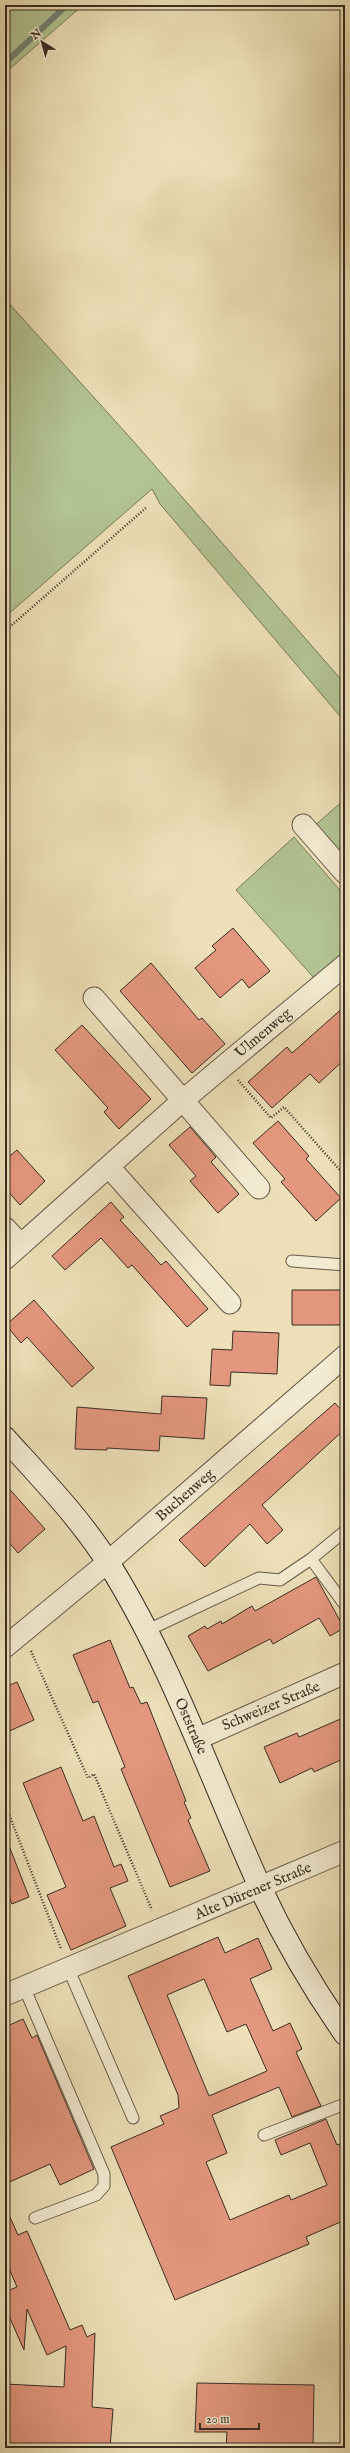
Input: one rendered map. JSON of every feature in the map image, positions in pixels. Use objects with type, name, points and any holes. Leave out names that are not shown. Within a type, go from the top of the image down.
[{"type":"main road","name":"Oststraße","points":[[5,1438],[86,1530],[108,1562],[146,1631],[197,1739],[261,1888],[319,1996],[345,2034]]},
{"type":"street","points":[[303,825],[345,873]]},
{"type":"street","name":"Ulmenweg","points":[[5,1259],[182,1101],[345,965]]},
{"type":"street","points":[[94,998],[259,1188]]},
{"type":"street","points":[[109,1167],[230,1303]]},
{"type":"street","points":[[5,1228],[20,1245]]},
{"type":"street","name":"Buchenweg","points":[[5,1647],[108,1562],[345,1356]]},
{"type":"street","name":"Schweizer Straße","points":[[197,1739],[345,1673]]},
{"type":"street","name":"Alte Dürener Straße","points":[[5,1995],[345,1852]]},
{"type":"lane","points":[[292,1261],[345,1265]]},
{"type":"lane","points":[[146,1631],[259,1578],[280,1580],[311,1559],[345,1531]]},
{"type":"lane","points":[[311,1559],[345,1604]]},
{"type":"lane","points":[[68,1968],[133,2118]]},
{"type":"lane","points":[[24,1987],[104,2174],[104,2186],[96,2195],[35,2218]]},
{"type":"lane","points":[[264,2135],[345,2104]]},
{"type":"path","points":[[5,631],[147,507]]},
{"type":"path","points":[[225,1065],[271,1118],[284,1107],[345,1176]]},
{"type":"path","points":[[23,1632],[88,1778],[94,1774],[161,1930]]},
{"type":"path","points":[[5,1816],[9,1814],[68,1968]]},
{"type":"green space","points":[[5,5],[83,5],[5,73]]},
{"type":"green space","points":[[5,299],[135,443],[345,684],[345,722],[160,504],[152,489],[5,617]]},
{"type":"green space","points":[[345,799],[345,863],[313,827]]},
{"type":"green space","points":[[294,837],[345,896],[345,950],[314,978],[236,890]]},
{"type":"building","points":[[233,928],[270,971],[249,988],[242,979],[220,998],[195,968],[216,950],[212,946]]},
{"type":"building","points":[[151,963],[199,1020],[202,1018],[225,1044],[192,1073],[120,991]]},
{"type":"building","points":[[345,1006],[345,1059],[319,1083],[310,1074],[272,1108],[248,1082],[287,1047],[292,1053]]},
{"type":"building","points":[[82,1025],[151,1099],[119,1129],[104,1112],[108,1108],[55,1050]]},
{"type":"building","points":[[278,1121],[309,1156],[306,1159],[341,1198],[316,1221],[281,1182],[285,1179],[253,1143]]},
{"type":"building","points":[[190,1127],[216,1157],[211,1162],[239,1194],[218,1213],[190,1181],[196,1176],[169,1145]]},
{"type":"building","points":[[17,1150],[45,1181],[20,1205],[5,1188],[5,1160]]},
{"type":"building","points":[[111,1202],[124,1217],[120,1220],[161,1265],[166,1261],[208,1309],[187,1327],[132,1265],[128,1268],[101,1238],[65,1270],[52,1256]]},
{"type":"building","points":[[292,1290],[345,1290],[345,1325],[292,1325]]},
{"type":"building","points":[[34,1300],[94,1368],[72,1387],[27,1337],[21,1343],[6,1325]]},
{"type":"building","points":[[233,1331],[279,1333],[277,1374],[231,1372],[230,1386],[210,1385],[212,1349],[232,1350]]},
{"type":"building","points":[[162,1396],[207,1398],[204,1439],[160,1436],[159,1451],[107,1448],[107,1450],[75,1449],[77,1407],[161,1414]]},
{"type":"building","points":[[335,1403],[345,1414],[345,1429],[262,1505],[283,1530],[267,1544],[250,1524],[205,1567],[179,1540]]},
{"type":"building","points":[[5,1484],[45,1529],[18,1553],[5,1538]]},
{"type":"building","points":[[316,1577],[344,1628],[330,1636],[319,1618],[273,1644],[270,1639],[208,1671],[188,1636],[205,1626],[207,1629],[221,1621],[222,1624],[252,1606],[255,1611]]},
{"type":"building","points":[[110,1640],[130,1688],[133,1687],[141,1704],[147,1702],[186,1801],[184,1802],[191,1818],[188,1820],[210,1871],[170,1887],[121,1769],[125,1767],[98,1701],[93,1703],[73,1655]]},
{"type":"building","points":[[17,1682],[34,1720],[5,1733],[5,1687]]},
{"type":"building","points":[[345,1717],[345,1758],[314,1772],[312,1768],[280,1783],[264,1747],[297,1733],[299,1737]]},
{"type":"building","points":[[61,1767],[83,1821],[94,1816],[114,1867],[121,1864],[128,1881],[110,1888],[126,1926],[71,1950],[47,1895],[66,1887],[23,1783]]},
{"type":"building","points":[[6,1838],[29,1897],[12,1904],[5,1886]]},
{"type":"building","points":[[218,1937],[225,1953],[258,1938],[272,1969],[250,1979],[273,2031],[290,2023],[302,2049],[296,2052],[321,2106],[292,2117],[279,2087],[212,2115],[227,2153],[206,2162],[230,2220],[289,2195],[291,2200],[327,2185],[310,2143],[281,2155],[275,2140],[326,2119],[337,2145],[339,2144],[345,2158],[345,2220],[306,2237],[309,2244],[175,2300],[111,2147],[164,2124],[160,2116],[179,2108],[178,2095],[128,1976]],"holes":[[[204,1979],[227,2032],[246,2024],[267,2071],[209,2096],[167,1995]]]},
{"type":"building","points":[[23,2019],[32,2038],[37,2035],[94,2169],[60,2185],[50,2164],[5,2184],[5,2027]]},
{"type":"building","points":[[5,2206],[18,2235],[27,2231],[70,2330],[82,2325],[87,2337],[95,2333],[92,2407],[113,2409],[110,2448],[5,2448],[5,2384],[64,2387],[66,2346],[47,2355],[27,2309],[24,2350],[5,2307],[5,2292],[17,2287],[5,2259]]},
{"type":"building","points":[[197,2383],[314,2385],[313,2448],[226,2448],[227,2432],[195,2432]]},
{"type":"waterway","points":[[5,63],[67,5]]}]
